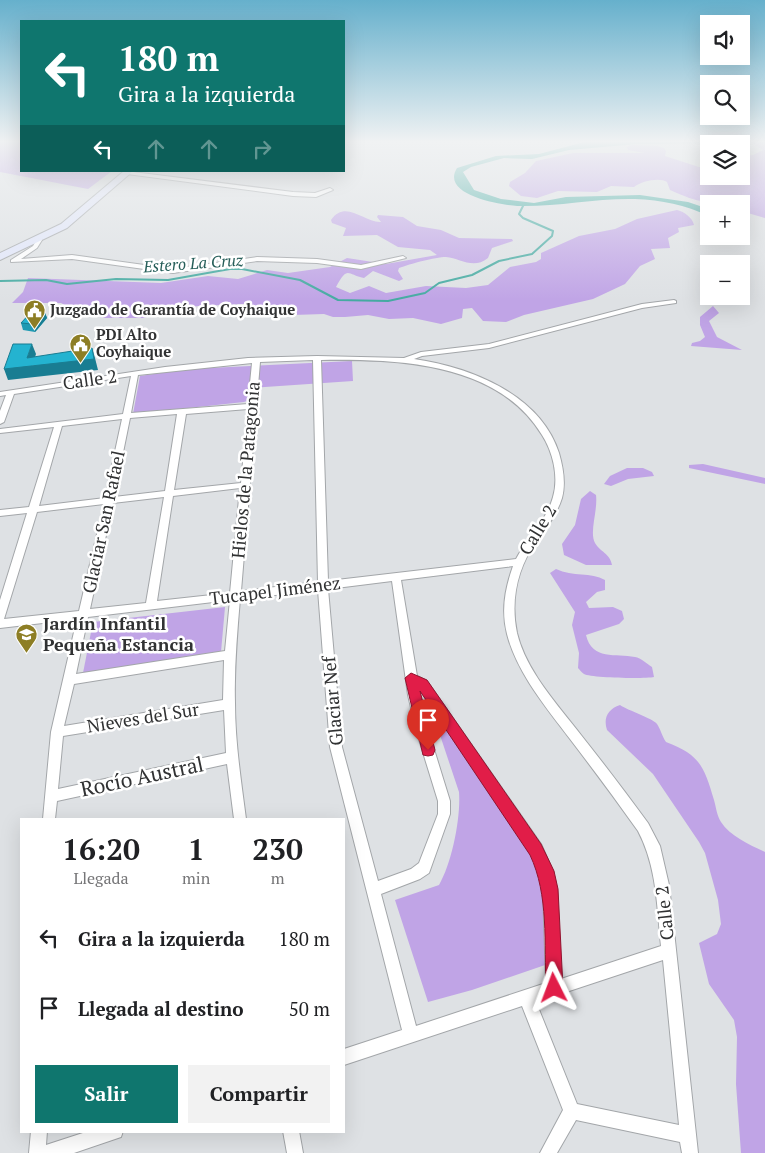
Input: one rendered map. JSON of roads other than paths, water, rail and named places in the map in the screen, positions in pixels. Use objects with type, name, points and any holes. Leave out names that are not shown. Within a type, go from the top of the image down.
[{"type":"main road","points":[[0,251],[52,226],[96,194]]},
{"type":"main road","points":[[0,257],[39,240],[70,222],[102,194]]},
{"type":"street","points":[[292,194],[319,194]]},
{"type":"street","points":[[39,240],[35,247],[13,261],[72,257],[173,271],[257,259],[317,260],[361,268],[402,258]]},
{"type":"street","points":[[406,360],[420,354],[489,346],[642,306],[674,302]]},
{"type":"street","name":"Calle 2","points":[[0,394],[135,373],[256,360],[318,358],[406,360],[456,371],[490,385],[520,404],[536,420],[548,438],[559,467],[557,499],[548,520],[520,562],[511,590],[509,614],[519,655],[525,669],[649,836],[657,857],[662,884],[690,1153]]},
{"type":"street","name":"Glaciar Nef","points":[[318,358],[323,585],[336,747],[411,1035]]},
{"type":"street","name":"Hielos de la Patagonia","points":[[240,818],[232,757],[229,704],[230,654],[256,360]]},
{"type":"street","name":"Glaciar San Rafael","points":[[50,818],[57,732],[110,500],[135,373]]},
{"type":"street","points":[[0,422],[11,392]]},
{"type":"street","points":[[0,431],[127,416],[252,406]]},
{"type":"street","points":[[151,606],[182,411]]},
{"type":"street","points":[[0,617],[59,424]]},
{"type":"street","points":[[0,514],[245,485]]},
{"type":"street","name":"Tucapel Jiménez","points":[[0,624],[520,562]]},
{"type":"street","points":[[373,890],[415,874],[424,868],[444,814],[444,801],[422,733],[411,678],[396,577]]},
{"type":"street","points":[[68,680],[230,654]]},
{"type":"street","points":[[411,678],[423,684],[536,849],[546,871],[550,889],[554,988]]},
{"type":"street","name":"Nieves del Sur","points":[[57,732],[229,704]]},
{"type":"street","name":"Rocío Austral","points":[[51,796],[232,757]]},
{"type":"street","points":[[345,1057],[669,951]]},
{"type":"street","points":[[526,997],[572,1111]]},
{"type":"street","points":[[572,1111],[688,1135]]},
{"type":"street","points":[[548,1153],[572,1111]]},
{"type":"street","points":[[37,1153],[39,1133]]},
{"type":"street","points":[[48,1153],[109,1133]]},
{"type":"street","points":[[291,1133],[295,1153]]},
{"type":"waterway","name":"Estero La Cruz","points":[[0,281],[46,280],[67,284],[116,279],[168,280],[230,269],[242,269],[300,280],[338,300],[388,301],[425,293],[439,283],[472,275],[499,261],[532,254],[552,236],[553,231],[523,218],[519,214],[524,204]]},
{"type":"place","name":"Juzgado de Garantía de Coyhaique","points":[[34,329]]},
{"type":"place","name":"PDI Alto Coyhaique","points":[[80,363]]},
{"type":"place","name":"Jardín Infantil Pequeña Estancia","points":[[27,653]]}]
